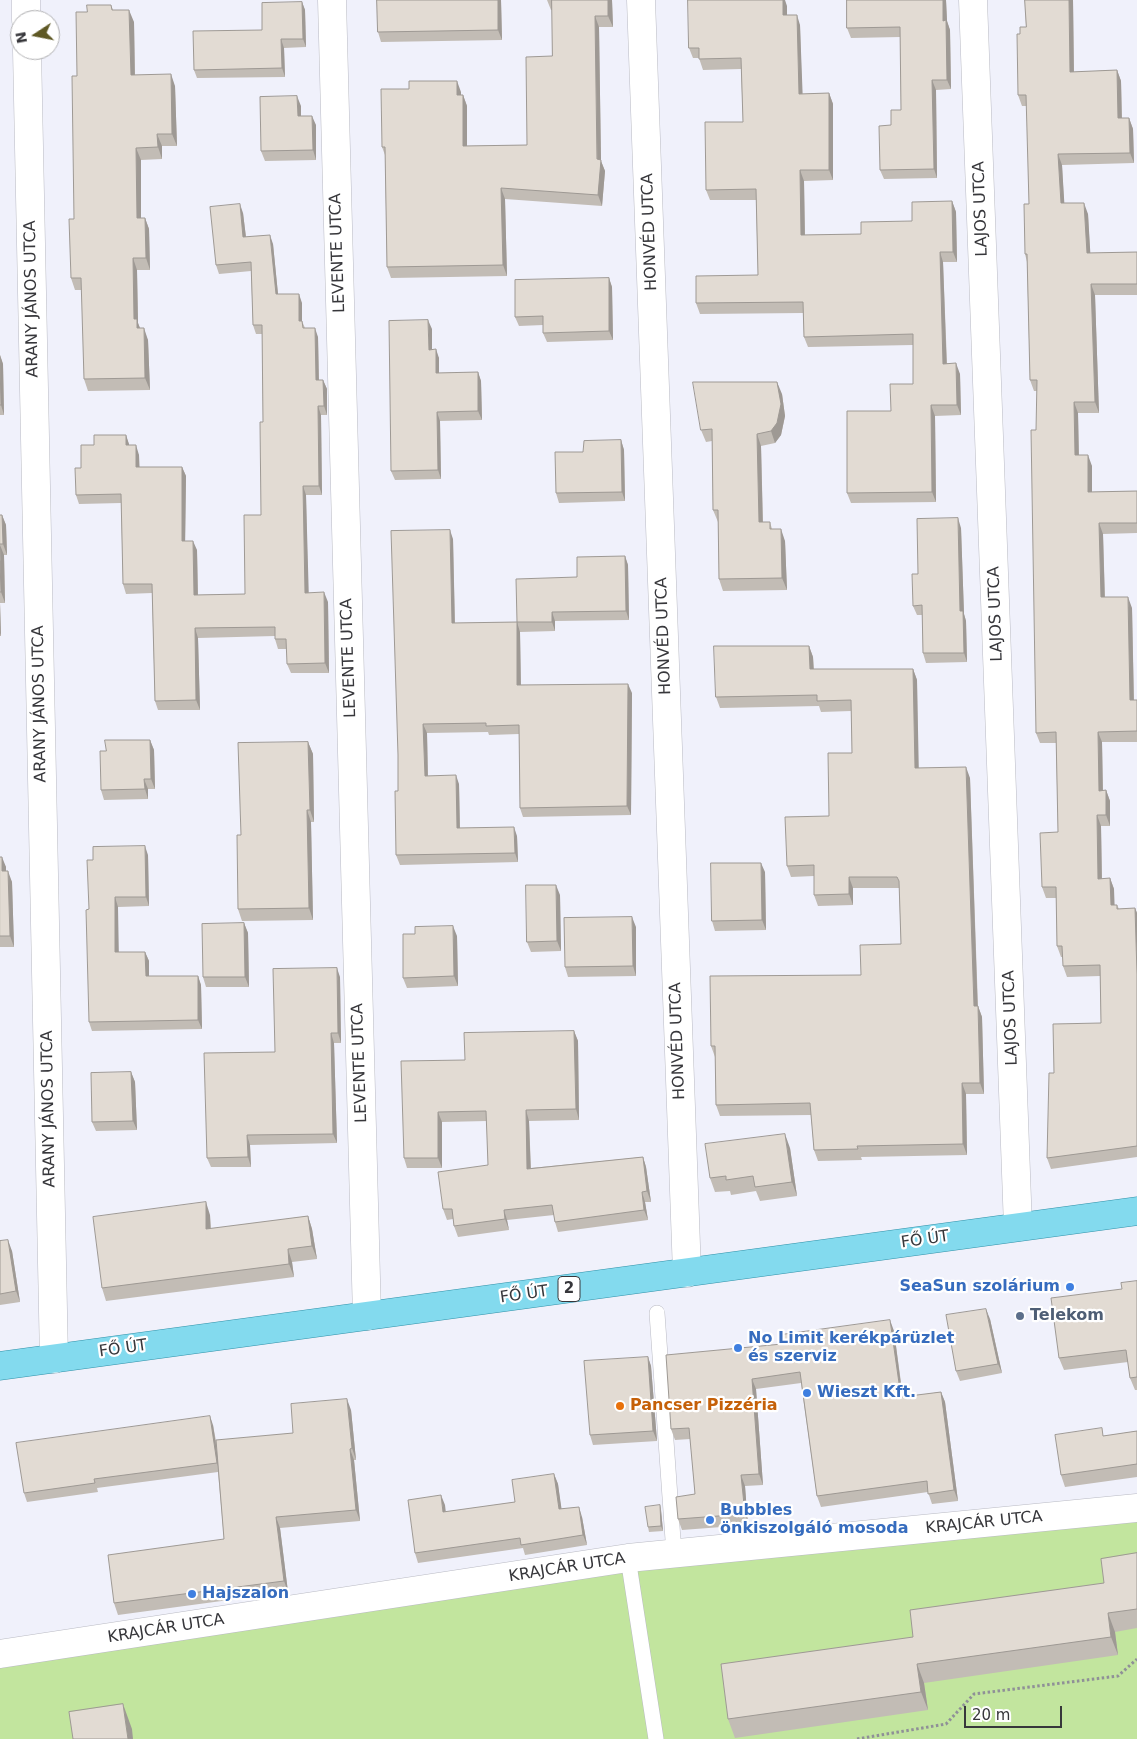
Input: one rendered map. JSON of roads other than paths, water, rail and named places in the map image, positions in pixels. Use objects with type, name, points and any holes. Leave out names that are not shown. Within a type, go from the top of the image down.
[{"type":"main road","name":"FŐ ÚT","points":[[0,1366],[1137,1211]]},
{"type":"street","name":"LEVENTE UTCA","points":[[332,0],[367,1316]]},
{"type":"street","name":"HONVÉD UTCA","points":[[642,0],[687,1273]]},
{"type":"street","name":"LAJOS UTCA","points":[[973,0],[1018,1227]]},
{"type":"street","name":"ARANY JÁNOS UTCA","points":[[26,60],[54,1359]]},
{"type":"street","name":"KRAJCÁR UTCA","points":[[0,1654],[628,1558],[1137,1508]]},
{"type":"lane","points":[[657,1313],[674,1554]]},
{"type":"lane","points":[[628,1558],[656,1739]]},
{"type":"place","name":"SeaSun szolárium","points":[[1070,1287]]},
{"type":"place","name":"Telekom","points":[[1020,1316]]},
{"type":"place","name":"No Limit kerékpárüzlet és szerviz","points":[[738,1348]]},
{"type":"place","name":"Wieszt Kft.","points":[[807,1393]]},
{"type":"place","name":"Pancser Pizzéria","points":[[620,1406]]},
{"type":"place","name":"Bubbles önkiszolgáló mosoda","points":[[710,1520]]},
{"type":"place","name":"Hajszalon","points":[[192,1594]]}]
